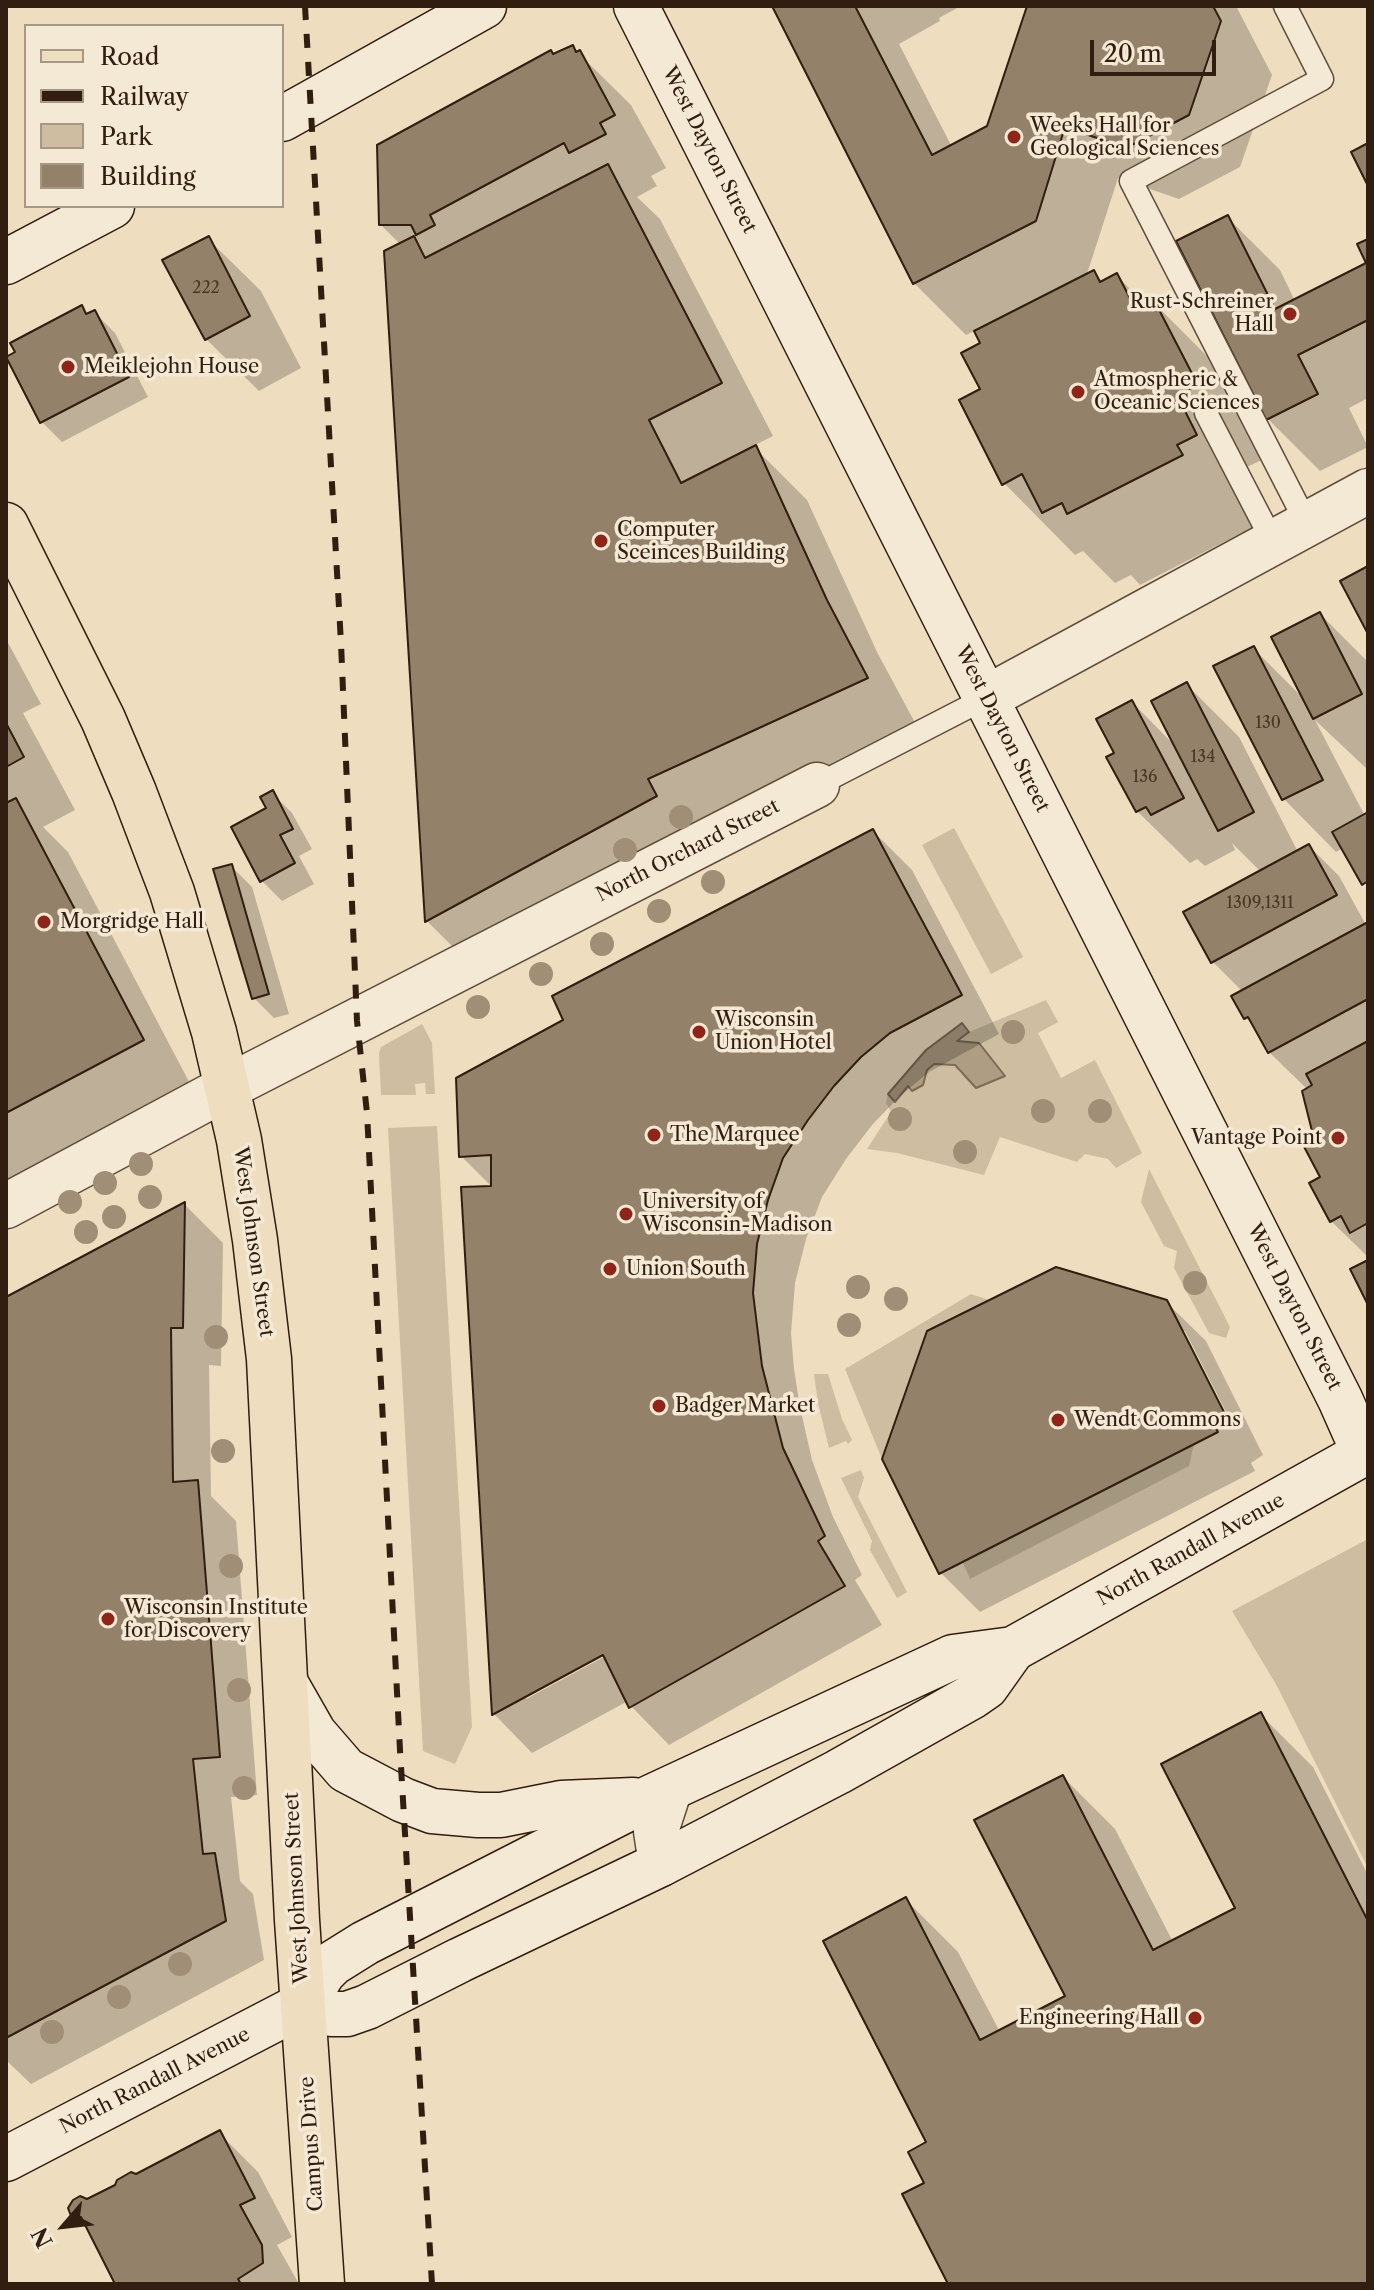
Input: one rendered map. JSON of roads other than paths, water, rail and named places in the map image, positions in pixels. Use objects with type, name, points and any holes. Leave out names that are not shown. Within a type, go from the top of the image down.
[{"type":"main road","name":"West Johnson Street","points":[[6,525],[86,685],[134,792],[181,921],[214,1032],[239,1140],[269,1359],[297,1920],[304,2004]]},
{"type":"main road","name":"Campus Drive","points":[[304,2004],[322,2284]]},
{"type":"street","points":[[284,118],[484,6]]},
{"type":"street","name":"West Dayton Street","points":[[636,6],[1366,1452]]},
{"type":"street","points":[[6,262],[108,208]]},
{"type":"street","name":"North Orchard Street","points":[[986,698],[1368,491]]},
{"type":"street","name":"North Orchard Street","points":[[6,1206],[226,1088],[817,785]]},
{"type":"street","name":"North Randall Avenue","points":[[1013,1649],[1366,1452]]},
{"type":"street","points":[[1013,1649],[986,1687],[973,1696],[838,1772],[661,1864],[367,2007],[347,2014],[332,2014],[304,2004],[323,1973],[343,1955],[658,1795],[953,1657],[1013,1649]]},
{"type":"street","points":[[286,1684],[314,1733],[346,1770],[403,1800],[432,1811],[501,1815],[561,1803],[658,1795]]},
{"type":"street","points":[[658,1795],[656,1831],[661,1864]]},
{"type":"street","name":"North Randall Avenue","points":[[6,2159],[304,2004]]},
{"type":"lane","points":[[1285,6],[1322,79],[1131,181],[1290,533]]},
{"type":"lane","points":[[1206,413],[1290,533]]},
{"type":"lane","name":"North Orchard Street","points":[[817,785],[986,698]]},
{"type":"railway","points":[[305,6],[341,643],[357,1021],[367,1113],[432,2284]]},
{"type":"place","name":"Weeks Hall for Geological Sciences","points":[[1014,137]]},
{"type":"place","name":"Rust-Schreiner Hall","points":[[1290,314]]},
{"type":"place","name":"Meiklejohn House","points":[[68,367]]},
{"type":"place","name":"Atmospheric & Oceanic Sciences","points":[[1078,392]]},
{"type":"place","name":"Computer Sceinces Building","points":[[601,541]]},
{"type":"place","name":"Morgridge Hall","points":[[44,922]]},
{"type":"place","name":"Wisconsin Union Hotel","points":[[699,1032]]},
{"type":"place","name":"The Marquee","points":[[654,1135]]},
{"type":"place","name":"Vantage Point","points":[[1338,1138]]},
{"type":"place","name":"University of Wisconsin-Madison","points":[[626,1214]]},
{"type":"place","name":"Union South","points":[[610,1269]]},
{"type":"place","name":"Badger Market","points":[[659,1406]]},
{"type":"place","name":"Wendt Commons","points":[[1058,1420]]},
{"type":"place","name":"Wisconsin Institute for Discovery","points":[[108,1619]]},
{"type":"place","name":"Engineering Hall","points":[[1195,2018]]}]
